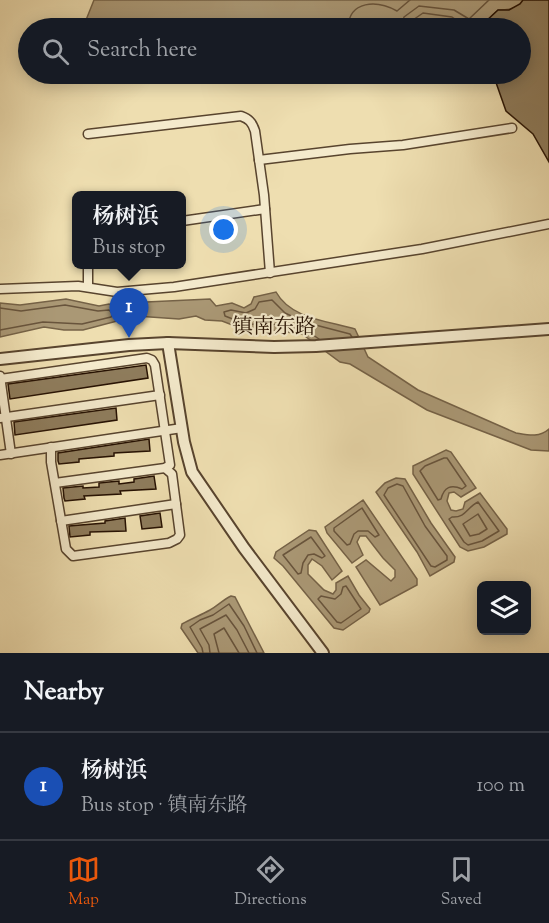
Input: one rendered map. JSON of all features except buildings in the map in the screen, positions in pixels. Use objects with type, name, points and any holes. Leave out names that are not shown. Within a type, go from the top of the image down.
[{"type":"street","points":[[88,134],[241,116],[252,123],[266,210],[270,273]]},
{"type":"street","points":[[259,160],[403,145],[512,128]]},
{"type":"street","points":[[186,220],[266,210]]},
{"type":"street","points":[[0,289],[88,287],[117,292],[174,287],[458,243],[549,224]]},
{"type":"street","points":[[87,269],[88,287]]},
{"type":"street","name":"镇南东路","points":[[0,358],[129,345],[168,343],[274,347],[316,346],[549,329]]},
{"type":"street","points":[[168,343],[190,465],[203,490],[323,653]]},
{"type":"street","points":[[11,454],[3,417],[0,378],[147,358],[152,360],[155,365],[170,465],[165,468],[55,483]]},
{"type":"street","points":[[3,417],[160,395]]},
{"type":"street","points":[[0,455],[182,428]]},
{"type":"street","points":[[51,447],[66,549],[73,556],[170,543],[177,539],[180,535],[172,474],[165,468]]},
{"type":"street","points":[[61,521],[176,504]]},
{"type":"water","points":[[94,0],[523,0],[512,8],[498,10],[489,18],[87,18]]},
{"type":"water","points":[[276,292],[291,308],[300,313],[355,329],[368,357],[418,390],[516,433],[537,435],[549,429],[549,451],[531,450],[427,410],[350,364],[340,362],[302,334],[262,329],[248,331],[222,321],[205,320],[196,316],[179,319],[136,316],[83,330],[44,327],[0,337],[0,303],[20,305],[66,299],[99,306],[109,304],[117,307],[146,302],[210,299],[216,306],[232,303],[244,308],[251,304],[254,297]]},
{"type":"water","points":[[446,450],[451,452],[476,488],[461,497],[454,492],[449,493],[447,501],[451,510],[463,509],[465,502],[480,493],[507,529],[507,534],[484,547],[468,551],[460,547],[413,474],[413,466]]},
{"type":"water","points":[[396,478],[405,479],[431,523],[455,557],[454,562],[430,576],[417,552],[376,492],[385,483]]},
{"type":"water","points":[[363,500],[417,579],[417,585],[380,605],[356,567],[366,560],[391,581],[395,577],[395,570],[366,536],[360,536],[357,542],[363,555],[352,563],[327,533],[325,527]]},
{"type":"water","points":[[309,530],[316,531],[342,571],[332,580],[322,566],[312,559],[308,565],[308,574],[324,590],[333,594],[336,590],[336,583],[348,576],[370,609],[343,630],[334,628],[274,558],[276,552]]},
{"type":"water","points":[[231,596],[235,597],[264,653],[198,653],[181,628],[182,624]]},
{"type":"place","name":"杨树浜","points":[[129,338]]}]
